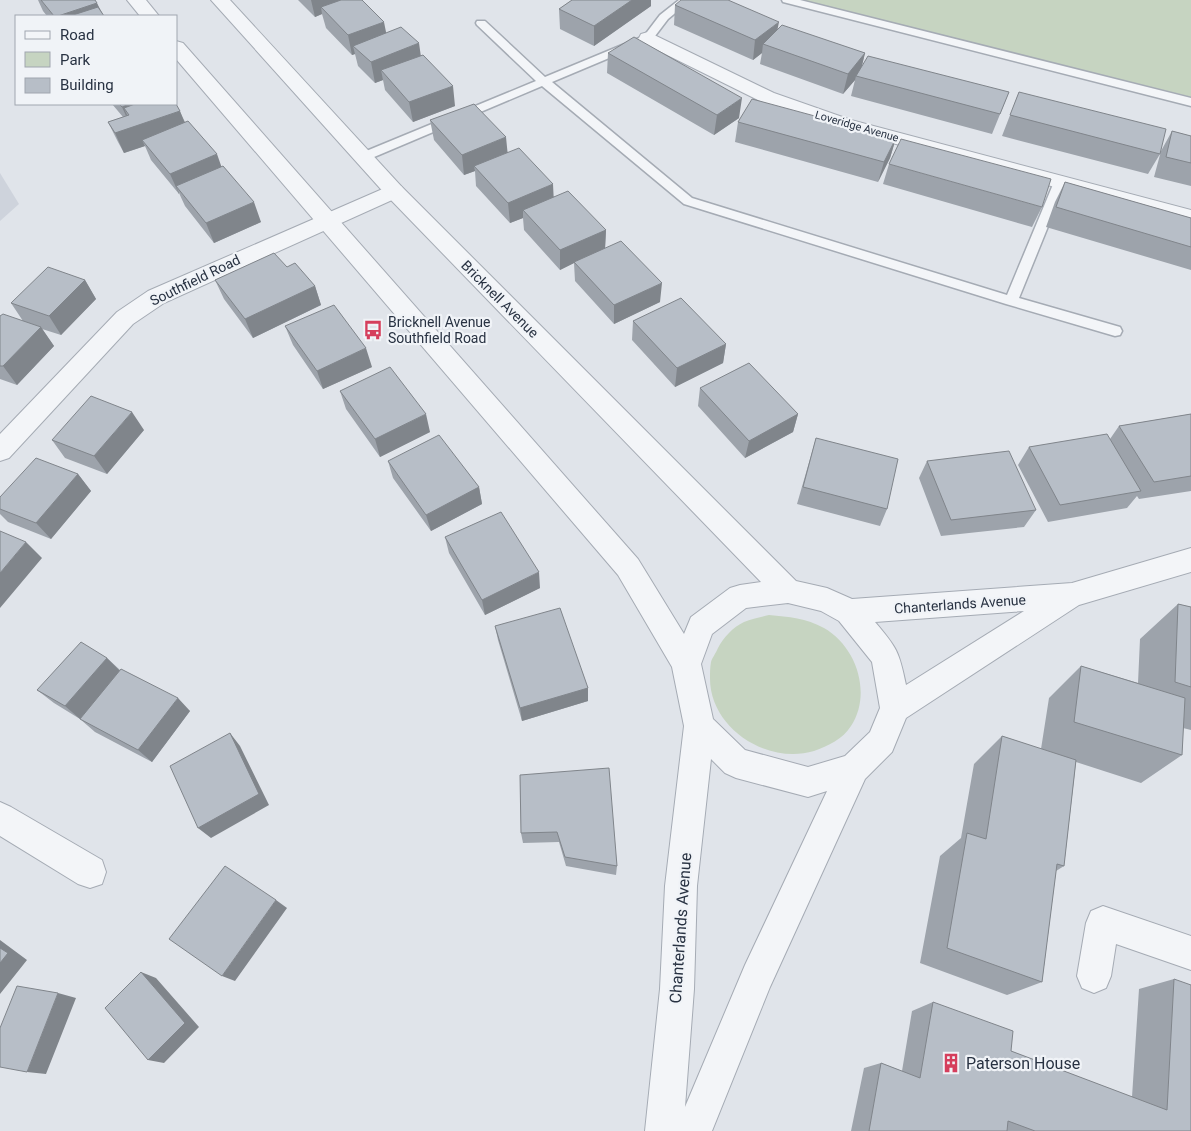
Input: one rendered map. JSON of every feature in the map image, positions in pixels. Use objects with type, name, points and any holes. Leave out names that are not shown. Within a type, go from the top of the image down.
[{"type":"street","points":[[136,0],[149,15]]},
{"type":"street","name":"Bricknell Avenue","points":[[220,0],[394,191],[788,591]]},
{"type":"street","name":"Loveridge Avenue","points":[[648,38],[776,100],[844,124],[1191,217]]},
{"type":"street","points":[[178,49],[628,567],[686,664],[699,726],[736,763],[808,782],[854,768]]},
{"type":"street","name":"Southfield Road","points":[[0,452],[125,318],[156,297],[394,191]]},
{"type":"street","name":"Chanterlands Avenue","points":[[849,612],[1072,595],[1191,560]]},
{"type":"street","points":[[686,664],[701,626],[740,597],[788,591],[827,600],[849,612],[886,657],[895,708],[881,742],[854,768],[757,977],[693,1131]]},
{"type":"street","name":"Chanterlands Avenue","points":[[895,708],[1072,595]]},
{"type":"street","name":"Chanterlands Avenue","points":[[664,1131],[677,989],[681,886],[699,726]]},
{"type":"street","points":[[0,818],[90,872]]},
{"type":"street","points":[[1094,976],[1103,923],[1191,953]]},
{"type":"lane","points":[[363,157],[648,38],[664,17],[686,0]]},
{"type":"lane","points":[[787,0],[1191,102]]},
{"type":"lane","points":[[481,23],[544,82],[688,202],[1115,331]]},
{"type":"lane","points":[[1011,301],[1060,182]]},
{"type":"shaded area","points":[[0,173],[19,204],[0,221]]},
{"type":"green space","points":[[801,0],[1191,0],[1191,97]]},
{"type":"green space","points":[[769,615],[804,620],[824,628],[835,636],[853,659],[858,672],[860,686],[860,700],[857,713],[848,731],[835,742],[825,747],[796,754],[778,753],[760,747],[744,738],[730,727],[719,712],[712,695],[710,677],[711,662],[718,648],[732,630],[740,624]]},
{"type":"building","points":[[41,0],[95,0],[97,3],[61,15],[53,15]]},
{"type":"building","points":[[341,0],[362,0],[384,22],[348,35],[321,7]]},
{"type":"building","points":[[572,0],[632,0],[594,26],[559,9]]},
{"type":"building","points":[[681,0],[728,0],[779,22],[755,40],[675,5]]},
{"type":"building","points":[[98,7],[103,15],[73,15]]},
{"type":"building","points":[[782,25],[865,53],[848,74],[763,44]]},
{"type":"building","points":[[401,27],[419,43],[371,62],[353,46]]},
{"type":"building","points":[[634,37],[742,98],[717,115],[608,53]]},
{"type":"building","points":[[423,55],[453,86],[409,102],[381,70]]},
{"type":"building","points":[[868,56],[1009,92],[1000,114],[856,76]]},
{"type":"building","points":[[1019,92],[1166,129],[1160,154],[1010,115]]},
{"type":"building","points":[[752,99],[896,138],[884,162],[738,122]]},
{"type":"building","points":[[474,104],[506,137],[462,155],[430,120]]},
{"type":"building","points":[[132,105],[177,105],[180,111],[115,133],[108,122],[129,115],[124,108]]},
{"type":"building","points":[[188,121],[217,154],[170,174],[142,140]]},
{"type":"building","points":[[1172,131],[1191,136],[1191,163],[1166,157]]},
{"type":"building","points":[[901,139],[1051,179],[1042,207],[889,164]]},
{"type":"building","points":[[519,148],[553,184],[508,203],[474,166]]},
{"type":"building","points":[[223,166],[254,202],[206,223],[176,186]]},
{"type":"building","points":[[1065,182],[1191,218],[1191,247],[1056,207]]},
{"type":"building","points":[[568,191],[606,230],[560,250],[523,210]]},
{"type":"building","points":[[621,241],[662,283],[614,305],[574,262]]},
{"type":"building","points":[[274,253],[287,267],[295,263],[315,286],[245,319],[215,280]]},
{"type":"building","points":[[48,267],[85,280],[49,316],[11,303]]},
{"type":"building","points":[[681,298],[726,344],[677,368],[633,321]]},
{"type":"building","points":[[334,305],[366,348],[317,371],[285,326]]},
{"type":"building","points":[[3,314],[41,327],[3,366],[0,366],[0,316]]},
{"type":"building","points":[[749,363],[798,414],[749,441],[700,388]]},
{"type":"building","points":[[390,367],[426,414],[375,439],[340,391]]},
{"type":"building","points":[[91,396],[132,412],[94,456],[52,440]]},
{"type":"building","points":[[1191,414],[1191,476],[1154,482],[1119,426]]},
{"type":"building","points":[[1107,434],[1141,491],[1060,505],[1029,447]]},
{"type":"building","points":[[439,435],[479,487],[426,515],[388,461]]},
{"type":"building","points":[[816,438],[898,459],[887,509],[803,487]]},
{"type":"building","points":[[1009,451],[1036,510],[951,520],[927,461]]},
{"type":"building","points":[[36,458],[78,474],[36,523],[0,509],[0,497]]},
{"type":"building","points":[[501,512],[539,572],[482,600],[445,537]]},
{"type":"building","points":[[0,531],[26,542],[0,573]]},
{"type":"building","points":[[1178,604],[1191,607],[1191,687],[1175,682]]},
{"type":"building","points":[[560,608],[588,688],[520,708],[495,626]]},
{"type":"building","points":[[81,642],[107,658],[65,706],[37,690]]},
{"type":"building","points":[[1081,666],[1185,698],[1182,755],[1074,722]]},
{"type":"building","points":[[121,669],[178,698],[138,750],[80,719]]},
{"type":"building","points":[[230,733],[259,794],[198,828],[170,766]]},
{"type":"building","points":[[1002,736],[1076,760],[1064,866],[1057,864],[1042,982],[947,948],[967,833],[986,839]]},
{"type":"building","points":[[609,768],[617,866],[565,857],[557,832],[521,833],[520,775]]},
{"type":"building","points":[[225,866],[276,900],[222,976],[169,939]]},
{"type":"building","points":[[0,948],[8,953],[0,963]]},
{"type":"building","points":[[141,972],[185,1023],[148,1060],[105,1008]]},
{"type":"building","name":"Paterson House","points":[[1174,979],[1191,985],[1191,1131],[1035,1131],[1008,1121],[1007,1131],[869,1131],[881,1063],[920,1078],[933,1002],[1013,1031],[1011,1051],[1167,1110]]},
{"type":"building","points":[[17,986],[58,993],[27,1072],[0,1067],[0,1028]]},
{"type":"place","name":"Bricknell Avenue Southfield Road","points":[[373,330]]},
{"type":"place","name":"Paterson House","points":[[951,1063]]}]
